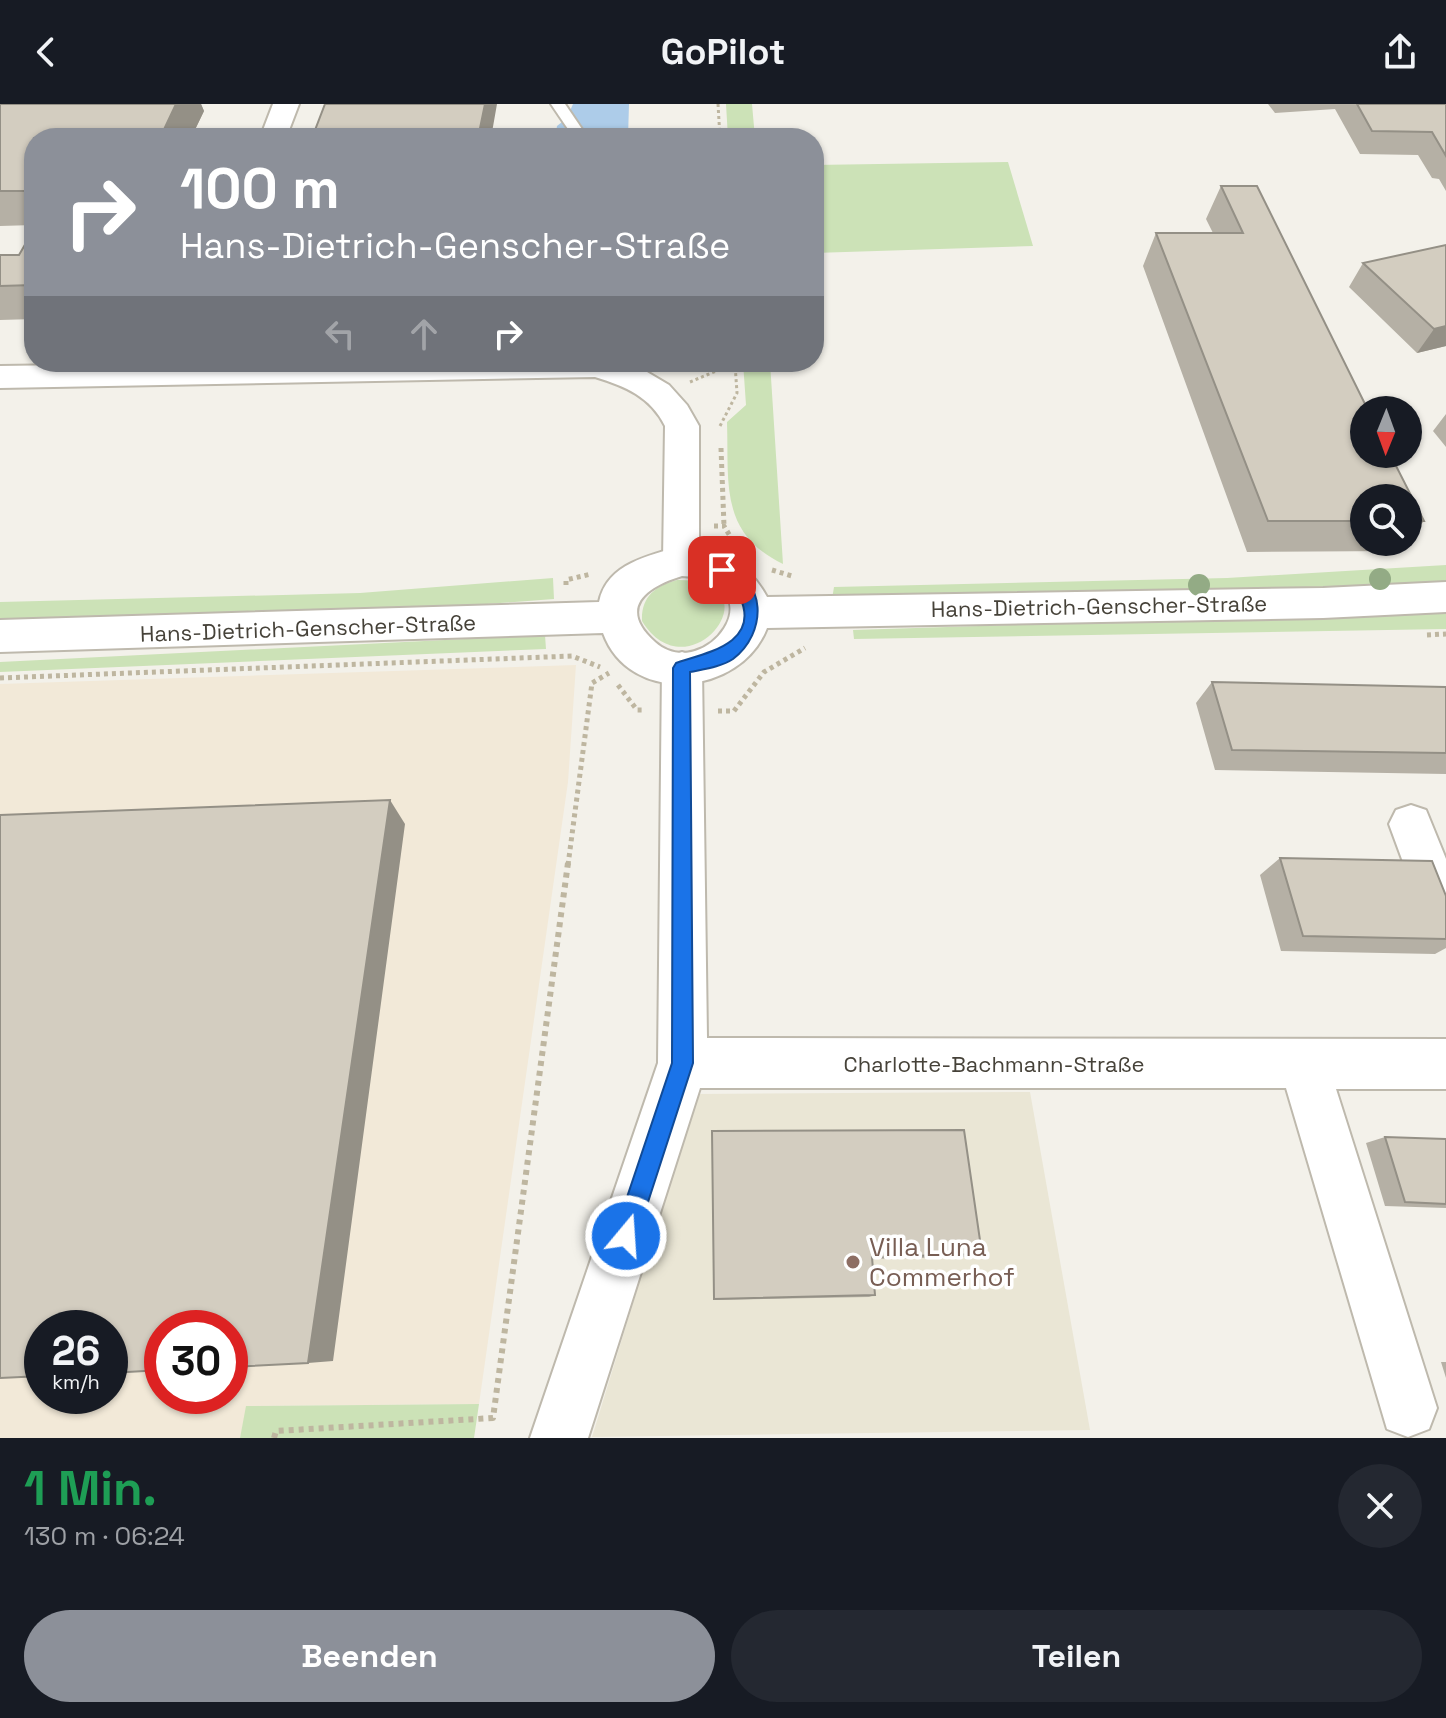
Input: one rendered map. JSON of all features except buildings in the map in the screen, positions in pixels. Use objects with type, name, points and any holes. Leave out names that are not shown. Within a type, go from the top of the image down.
[{"type":"street","points":[[277,128],[286,104]]},
{"type":"street","points":[[0,377],[102,372]]},
{"type":"street","points":[[614,372],[642,380],[661,393],[675,409],[682,426],[681,561]]},
{"type":"street","points":[[681,561],[722,570],[738,581],[748,596],[752,613],[748,630],[738,645],[723,657],[682,668],[643,658],[624,640],[616,617],[618,600],[635,579],[661,564],[681,561]]},
{"type":"street","name":"Hans-Dietrich-Genscher-Straße","points":[[752,613],[1323,603],[1446,597]]},
{"type":"street","name":"Hans-Dietrich-Genscher-Straße","points":[[0,636],[616,617]]},
{"type":"street","points":[[559,1438],[683,1063],[682,668]]},
{"type":"street","points":[[1411,824],[1446,920]]},
{"type":"street","name":"Charlotte-Bachmann-Straße","points":[[683,1063],[1446,1064]]},
{"type":"street","points":[[1304,1064],[1408,1408]]},
{"type":"lane","points":[[558,104],[574,128]]},
{"type":"path","points":[[718,104],[719,128]]},
{"type":"path","points":[[661,393],[713,372]]},
{"type":"path","points":[[724,526],[720,420],[737,393],[736,372]]},
{"type":"path","points":[[274,1438],[276,1431],[493,1418],[592,683],[609,673]]},
{"type":"shaded area","points":[[576,665],[568,782],[479,1404],[248,1406],[248,1310],[144,1310],[144,1414],[245,1414],[240,1438],[0,1438],[0,684]]},
{"type":"shaded area","name":"Villa Luna Commerhof","points":[[1030,1092],[1090,1430],[592,1437],[697,1094]]},
{"type":"green space","points":[[726,104],[752,104],[754,128],[727,128]]},
{"type":"green space","points":[[1008,162],[1033,246],[824,253],[824,165]]},
{"type":"green space","points":[[744,372],[771,372],[783,564],[762,552],[748,537],[738,522],[732,504],[727,422],[746,405]]},
{"type":"green space","points":[[1446,565],[1446,584],[1320,591],[832,599],[834,587],[1227,578]]},
{"type":"green space","points":[[553,578],[554,599],[355,614],[0,622],[0,602],[360,593]]},
{"type":"green space","points":[[677,580],[707,584],[722,596],[724,612],[716,629],[701,641],[682,647],[661,641],[642,621],[644,605],[651,594]]},
{"type":"green space","points":[[1446,611],[1446,629],[854,639],[853,630]]},
{"type":"green space","points":[[545,635],[546,649],[0,672],[0,662]]},
{"type":"green space","points":[[479,1404],[474,1438],[240,1438],[248,1406]]},
{"type":"water","points":[[573,104],[629,104],[628,128],[557,128],[567,118]]},
{"type":"place","name":"Villa Luna Commerhof","points":[[853,1262]]},
{"type":"route","points":[[626,1236],[683,1063],[682,668],[703,665],[723,657],[738,645],[748,630],[752,613],[748,596],[738,581],[722,570]]}]
